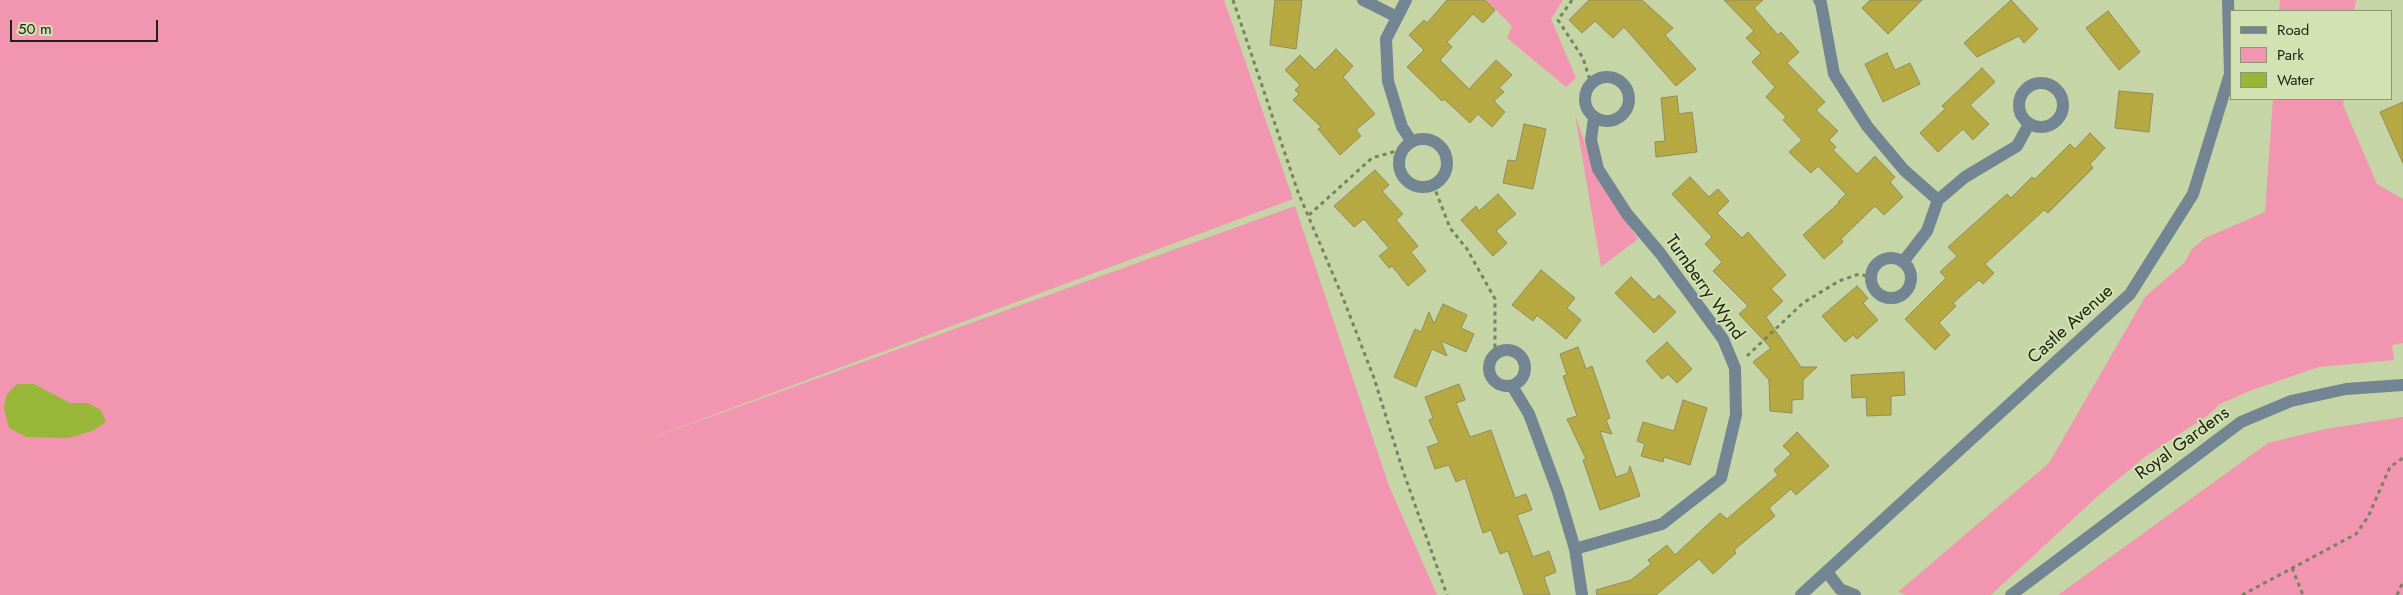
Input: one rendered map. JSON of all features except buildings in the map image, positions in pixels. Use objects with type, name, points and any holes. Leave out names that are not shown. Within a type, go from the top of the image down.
[{"type":"street","points":[[1362,0],[1397,17]]},
{"type":"street","points":[[1406,0],[1386,39],[1388,82],[1409,144]]},
{"type":"street","name":"Castle Avenue","points":[[1801,595],[2130,294],[2193,194],[2230,74],[2228,0]]},
{"type":"street","points":[[1821,1],[1834,74],[1867,126],[1904,170],[1938,200]]},
{"type":"street","points":[[1591,84],[1604,77],[1618,80],[1628,90],[1630,98],[1627,111],[1615,120],[1601,121],[1594,118]]},
{"type":"street","name":"Turnberry Wynd","points":[[1574,549],[1662,524],[1722,478],[1736,416],[1735,368],[1722,340],[1660,253],[1627,214],[1598,169],[1590,140],[1594,118],[1586,105],[1585,97],[1591,84]]},
{"type":"street","points":[[1904,262],[1927,231],[1938,200],[1965,177],[2017,146],[2029,124]]},
{"type":"street","points":[[1427,139],[1440,146],[1444,152],[1446,159],[1444,174],[1434,184],[1418,186],[1404,177],[1399,162],[1409,144],[1427,139]]},
{"type":"street","points":[[1885,258],[1892,258],[1904,262],[1908,267],[1911,280],[1906,292],[1902,296],[1889,299],[1877,294],[1871,284],[1870,277],[1874,266],[1885,258]]},
{"type":"street","points":[[1512,350],[1522,357],[1526,368],[1525,374],[1518,384],[1512,386],[1500,385],[1491,377],[1489,365],[1495,355],[1512,350]]},
{"type":"street","points":[[1512,386],[1529,414],[1558,492],[1574,549],[1582,595]]},
{"type":"street","name":"Royal Gardens","points":[[2011,595],[2241,422],[2290,400],[2346,389],[2403,386]]},
{"type":"street","points":[[1827,572],[1840,589],[1855,595]]},
{"type":"path","points":[[1233,0],[1298,192],[1374,378],[1403,471],[1447,595]]},
{"type":"path","points":[[1572,0],[1558,20],[1583,58],[1591,84]]},
{"type":"path","points":[[1309,215],[1372,158],[1395,153],[1409,144]]},
{"type":"path","points":[[1434,184],[1450,228],[1467,249],[1495,299],[1495,355]]},
{"type":"path","points":[[1735,368],[1803,303],[1839,281],[1859,274],[1870,277]]},
{"type":"path","points":[[2242,595],[2356,534],[2368,517],[2390,467],[2403,458]]},
{"type":"path","points":[[2292,568],[2303,595]]},
{"type":"path","points":[[2398,595],[2403,582]]},
{"type":"green space","points":[[0,0],[1224,0],[1293,199],[627,447],[1295,206],[1389,486],[1437,595],[0,595]]},
{"type":"green space","points":[[1486,0],[1563,0],[1551,19],[1576,78],[1566,87],[1507,38],[1512,26]]},
{"type":"green space","points":[[2280,0],[2356,0],[2354,10],[2279,10]]},
{"type":"green space","points":[[2273,100],[2344,100],[2343,105],[2377,184],[2403,199],[2403,343],[2392,345],[2394,360],[2319,367],[2252,390],[2220,404],[2207,416],[2146,456],[2099,495],[1991,595],[1906,595],[1898,592],[2049,463],[2145,297],[2185,262],[2192,249],[2205,238],[2265,212]]},
{"type":"green space","points":[[1575,115],[1597,178],[1638,239],[1601,267]]},
{"type":"green space","points":[[2403,417],[2403,595],[2058,595],[2268,443],[2325,429]]},
{"type":"water","points":[[17,384],[34,384],[70,403],[88,403],[101,410],[106,422],[92,431],[68,438],[26,437],[9,428],[4,408],[7,394]]}]
